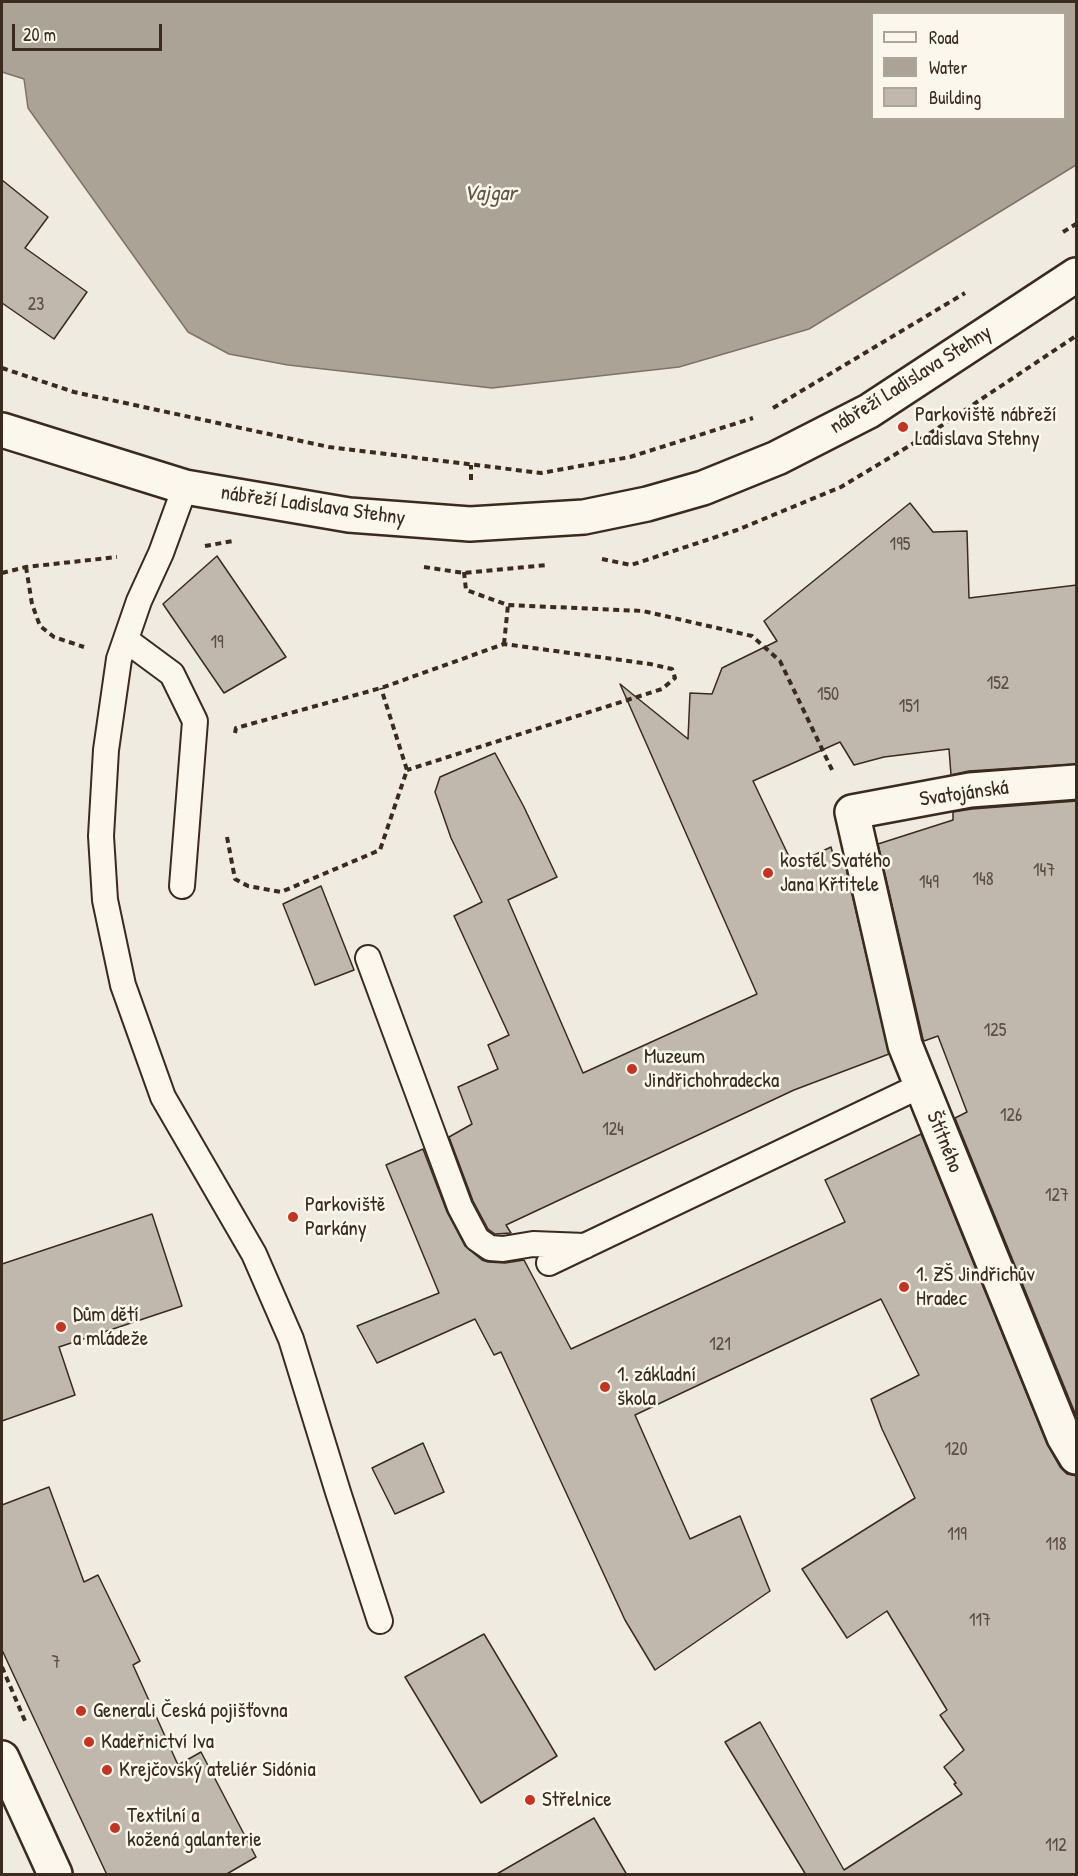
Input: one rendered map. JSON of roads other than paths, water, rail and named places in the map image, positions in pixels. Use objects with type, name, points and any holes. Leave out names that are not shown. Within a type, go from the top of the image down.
[{"type":"street","name":"nábřeží Ladislava Stehny","points":[[2,430],[185,487],[349,515],[470,524],[584,517],[647,504],[703,488],[777,458],[869,411],[1077,275]]},
{"type":"street","name":"Svatojánská","points":[[852,812],[970,790],[1077,782]]},
{"type":"street","name":"Štítného","points":[[852,812],[905,1045],[1064,1437],[1077,1457]]},
{"type":"street","points":[[2,1758],[55,1875]]},
{"type":"lane","points":[[185,487],[161,553],[139,601],[122,650],[106,750],[101,836],[105,900],[123,985],[163,1096],[254,1254],[291,1339],[380,1621]]},
{"type":"lane","points":[[122,650],[172,674],[195,721],[182,886]]},
{"type":"lane","points":[[368,958],[460,1207],[477,1239],[490,1248],[503,1249],[533,1244],[585,1246]]},
{"type":"lane","points":[[549,1263],[922,1085]]},
{"type":"water","name":"Vajgar","points":[[2,2],[1076,2],[1076,165],[809,329],[679,367],[492,388],[288,365],[229,354],[188,332],[28,108],[24,79],[2,72]]},
{"type":"place","name":"Parkoviště nábřeží Ladislava Stehny","points":[[903,427]]},
{"type":"place","name":"kostel Svatého Jana Křtitele","points":[[768,873]]},
{"type":"place","name":"Muzeum Jindřichohradecka","points":[[632,1069]]},
{"type":"place","name":"Parkoviště Parkány","points":[[293,1217]]},
{"type":"place","name":"1. ZŠ Jindřichův Hradec","points":[[904,1287]]},
{"type":"place","name":"Dům dětí a mládeže","points":[[61,1327]]},
{"type":"place","name":"1. základní škola","points":[[605,1387]]},
{"type":"place","name":"Generali Česká pojišťovna","points":[[81,1711]]},
{"type":"place","name":"Kadeřnictví Iva","points":[[89,1742]]},
{"type":"place","name":"Krejčovský ateliér Sidónia","points":[[107,1770]]},
{"type":"place","name":"Střelnice","points":[[530,1800]]},
{"type":"place","name":"Textilní a kožená galanterie","points":[[115,1828]]}]
